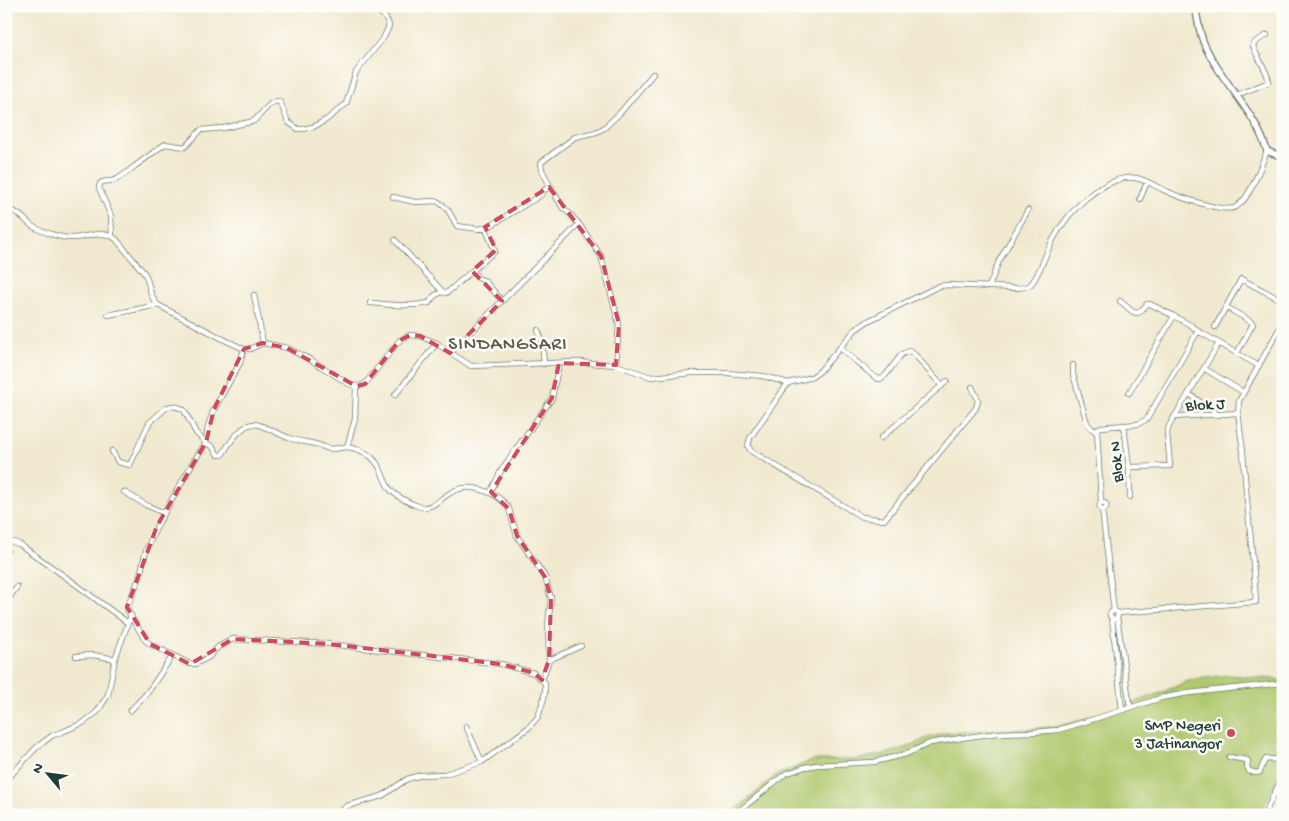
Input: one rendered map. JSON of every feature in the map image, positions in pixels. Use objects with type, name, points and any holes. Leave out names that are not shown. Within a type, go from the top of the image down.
[{"type":"street","points":[[112,236],[111,216],[99,185],[101,182],[114,181],[165,144],[185,147],[201,130],[224,128],[254,121],[270,104],[276,101],[280,102],[288,122],[303,130],[320,124],[344,106],[356,72],[384,37],[389,26],[382,14],[366,6]]},
{"type":"street","points":[[6,208],[37,228],[60,237],[70,238],[97,234],[112,236],[145,274],[152,298],[158,305],[244,349],[250,349],[263,343],[287,348],[311,360],[349,384],[356,386],[365,384],[399,341],[410,335],[420,336],[437,344],[471,366],[578,362],[616,365],[651,377],[692,373],[727,373],[763,376],[788,383],[812,377],[855,330],[868,321],[939,286],[1025,287],[1030,285],[1051,244],[1068,217],[1085,199],[1116,181],[1124,178],[1134,178],[1190,200],[1227,209],[1233,209],[1242,202],[1249,192],[1267,151],[1257,126],[1205,47],[1200,35],[1195,6]]},
{"type":"street","points":[[1237,95],[1269,82],[1264,66],[1253,46],[1255,42],[1267,35]]},
{"type":"street","points":[[616,365],[619,324],[601,256],[579,224],[562,207],[541,166],[543,161],[575,138],[604,128],[619,114],[653,74]]},
{"type":"street","points":[[1267,151],[1283,157]]},
{"type":"street","points":[[1140,199],[1147,182]]},
{"type":"street","points":[[393,197],[414,202],[437,201],[448,210],[457,226],[479,229],[490,226],[540,196],[550,186]]},
{"type":"street","points":[[989,287],[1002,255],[1028,210]]},
{"type":"street","points":[[450,353],[579,224]]},
{"type":"street","points":[[370,303],[405,306],[428,304],[434,296],[442,292],[446,293],[495,251],[496,249],[485,227]]},
{"type":"street","points":[[395,240],[442,292]]},
{"type":"street","points":[[472,271],[478,278],[485,281],[502,301]]},
{"type":"street","points":[[1215,327],[1241,278],[1283,301]]},
{"type":"street","points":[[254,295],[263,343]]},
{"type":"street","points":[[1120,302],[1137,313],[1147,304],[1150,304],[1192,326],[1219,344],[1259,366]]},
{"type":"street","points":[[108,316],[158,305]]},
{"type":"street","points":[[1226,307],[1253,324],[1237,353]]},
{"type":"street","points":[[1129,393],[1174,316]]},
{"type":"street","points":[[1116,615],[1256,602],[1238,413],[1240,398],[1283,322]]},
{"type":"street","points":[[538,330],[542,341],[544,364]]},
{"type":"street","points":[[1130,707],[1102,509],[1106,508],[1106,506],[1104,502],[1101,502],[1096,432],[1100,426],[1144,422],[1149,417],[1171,375],[1198,331]]},
{"type":"street","points":[[395,395],[437,344]]},
{"type":"street","points":[[1129,467],[1170,466],[1167,433],[1169,426],[1219,344]]},
{"type":"street","points":[[840,348],[876,378],[880,379],[885,376],[904,352],[910,352],[915,355],[942,386]]},
{"type":"street","points":[[244,349],[240,364],[214,409],[208,426],[206,443],[164,513],[146,551],[139,579],[128,604],[128,611],[145,640],[190,664],[195,664],[208,657],[222,644],[233,639],[329,644],[501,664],[534,673],[544,682],[544,698],[538,717],[528,728],[482,762],[445,774],[421,775],[407,779],[382,796],[347,806],[340,815]]},
{"type":"street","points":[[490,493],[502,469],[552,398],[559,363]]},
{"type":"street","points":[[1073,365],[1073,374],[1087,423],[1096,432]]},
{"type":"street","points":[[1204,369],[1244,392]]},
{"type":"street","points":[[881,438],[947,381]]},
{"type":"street","points":[[788,383],[750,438],[748,446],[751,451],[862,517],[884,520],[976,408],[978,400],[972,387]]},
{"type":"street","points":[[348,447],[355,419],[356,386]]},
{"type":"street","points":[[1189,394],[1219,415]]},
{"type":"street","points":[[112,451],[118,462],[130,465],[149,423],[171,406],[184,410],[196,433],[212,446],[218,455],[222,455],[239,432],[255,424],[291,439],[332,449],[348,447],[365,453],[380,465],[390,490],[400,498],[419,507],[429,507],[452,491],[465,488],[478,489],[490,493],[507,505],[516,536],[545,577],[551,598],[548,625],[549,660],[542,680]]},
{"type":"street","name":"Blok J","points":[[1174,418],[1238,413]]},
{"type":"street","name":"Blok N","points":[[1124,425],[1130,497]]},
{"type":"street","points":[[124,492],[164,513]]},
{"type":"street","points":[[6,540],[19,544],[74,582],[128,623]]},
{"type":"street","points":[[6,602],[17,587]]},
{"type":"street","points":[[6,780],[37,747],[53,735],[83,723],[97,712],[108,695],[115,659],[131,615]]},
{"type":"street","points":[[1116,615],[1122,710]]},
{"type":"street","points":[[549,660],[582,646]]},
{"type":"street","points":[[76,656],[93,655],[115,659]]},
{"type":"street","points":[[130,711],[148,692],[172,655]]},
{"type":"street","points":[[734,815],[785,774],[805,767],[823,764],[874,762],[906,754],[930,744],[998,732],[1058,730],[1161,698],[1189,693],[1283,683]]},
{"type":"street","points":[[466,726],[482,762]]},
{"type":"street","points":[[1229,757],[1247,760],[1249,771],[1256,773],[1260,772],[1266,759],[1283,760]]},
{"type":"street","points":[[1264,815],[1283,776]]},
{"type":"highlighted area","points":[[549,187],[601,256],[619,324],[616,365],[559,363],[552,398],[491,492],[509,509],[517,536],[545,577],[551,598],[549,660],[542,680],[534,673],[501,664],[329,644],[233,639],[190,664],[150,644],[127,607],[157,526],[206,442],[214,409],[244,349],[263,343],[287,348],[356,386],[365,384],[399,341],[410,335],[420,336],[450,353],[502,301],[472,271],[496,250],[485,227]]},
{"type":"green space","points":[[1229,675],[1283,680],[1283,770],[1260,815],[729,815],[776,775],[813,760],[854,760],[875,756],[893,752],[944,733],[1059,726],[1122,707],[1190,680]]},
{"type":"place","name":"SMP Negeri 3 Jatinangor","points":[[1231,733]]},
{"type":"district","name":"SINDANGSARI","points":[[508,342]]}]
